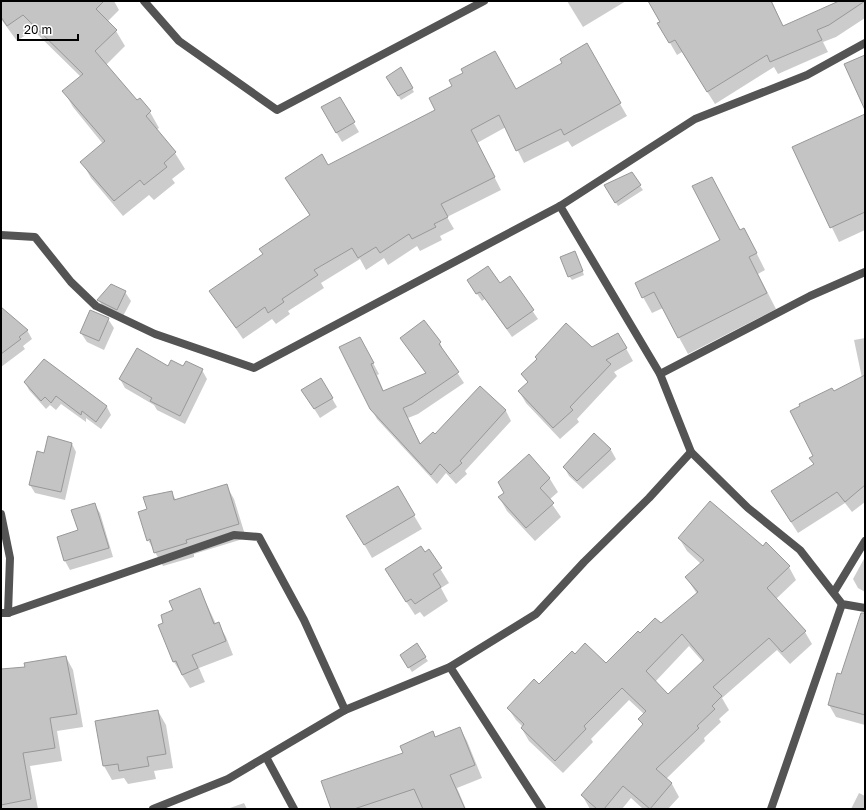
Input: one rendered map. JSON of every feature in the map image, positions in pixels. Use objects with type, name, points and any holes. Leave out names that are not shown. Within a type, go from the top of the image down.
[{"type":"street","points":[[144,1],[179,41],[277,110],[484,1]]},
{"type":"street","points":[[1,235],[35,237],[70,282],[96,306],[155,334],[254,368],[560,206],[695,119],[807,75],[865,43]]},
{"type":"street","points":[[560,206],[660,374],[691,452],[748,508],[800,550],[842,604],[865,608]]},
{"type":"street","points":[[660,374],[810,296],[865,272]]},
{"type":"street","points":[[153,809],[228,779],[345,710],[450,667],[536,614],[584,562],[649,498],[691,452]]},
{"type":"street","points":[[1,514],[10,558],[4,613],[234,535],[259,537],[304,620],[345,710]]},
{"type":"street","points":[[834,592],[865,541]]},
{"type":"street","points":[[771,809],[842,604]]},
{"type":"street","points":[[450,667],[542,809]]},
{"type":"street","points":[[266,757],[294,809]]},
{"type":"building","points":[[1,1],[104,1],[96,9],[117,30],[95,51],[137,100],[140,98],[151,111],[146,116],[176,152],[164,163],[167,167],[144,185],[140,180],[114,201],[80,162],[105,141],[62,91],[83,74],[23,15],[7,26],[1,17]]},
{"type":"building","points":[[648,1],[771,1],[783,26],[839,1],[865,1],[829,25],[817,30],[822,40],[770,62],[767,55],[707,92],[675,40],[669,43],[657,23],[660,22]]},
{"type":"building","points":[[587,43],[621,103],[564,135],[561,129],[516,151],[499,115],[471,130],[495,177],[441,204],[448,217],[434,224],[436,227],[412,239],[409,234],[380,253],[376,247],[358,258],[352,248],[314,270],[318,275],[282,299],[284,302],[268,313],[265,307],[236,328],[209,291],[263,254],[259,249],[310,215],[285,178],[322,154],[328,165],[435,110],[429,98],[452,86],[449,80],[463,73],[461,69],[495,51],[516,89],[562,63],[560,59]]},
{"type":"building","points":[[865,55],[865,110],[844,64]]},
{"type":"building","points":[[401,67],[413,88],[398,96],[386,77]]},
{"type":"building","points":[[340,97],[355,122],[336,133],[321,107]]},
{"type":"building","points":[[865,114],[865,212],[830,228],[792,147]]},
{"type":"building","points":[[632,172],[641,185],[615,203],[604,185]]},
{"type":"building","points":[[712,177],[740,230],[744,228],[757,253],[749,257],[767,293],[678,338],[654,292],[642,298],[635,283],[720,240],[692,186]]},
{"type":"building","points":[[575,251],[583,271],[568,277],[560,257]]},
{"type":"building","points":[[488,266],[500,283],[510,276],[534,310],[507,329],[480,292],[476,294],[467,280]]},
{"type":"building","points":[[111,284],[126,291],[117,310],[97,300]]},
{"type":"building","points":[[1,307],[28,330],[19,337],[21,339],[1,354]]},
{"type":"building","points":[[90,310],[109,318],[99,341],[80,333]]},
{"type":"building","points":[[424,320],[441,342],[439,344],[459,372],[412,404],[403,408],[420,444],[433,432],[435,434],[480,386],[506,410],[460,461],[462,463],[450,474],[440,464],[431,475],[370,409],[339,347],[360,337],[374,363],[371,364],[383,391],[426,373],[400,338]]},
{"type":"building","points":[[566,323],[592,347],[618,333],[627,348],[606,360],[611,364],[570,407],[573,410],[553,428],[518,391],[528,382],[521,374],[537,359],[535,357]]},
{"type":"building","points":[[137,348],[168,366],[171,360],[183,366],[186,361],[203,369],[180,416],[150,401],[152,398],[119,379]]},
{"type":"building","points":[[44,359],[107,406],[96,422],[82,411],[81,415],[56,396],[51,403],[45,397],[41,401],[24,382]]},
{"type":"building","points":[[865,375],[865,485],[845,502],[837,492],[791,522],[771,491],[814,464],[809,458],[813,456],[790,411],[800,406],[799,404],[832,388],[834,391]]},
{"type":"building","points":[[321,378],[333,398],[314,409],[301,390]]},
{"type":"building","points":[[594,433],[611,449],[577,481],[563,467]]},
{"type":"building","points":[[48,436],[72,443],[61,492],[29,485],[37,451],[44,453]]},
{"type":"building","points":[[529,454],[550,478],[540,488],[554,503],[526,528],[498,497],[504,493],[498,482]]},
{"type":"building","points":[[227,484],[239,524],[186,540],[187,543],[154,553],[150,539],[147,541],[138,512],[147,509],[143,497],[172,491],[174,500]]},
{"type":"building","points":[[398,486],[415,515],[364,545],[346,516]]},
{"type":"building","points":[[710,501],[763,546],[766,542],[790,566],[767,588],[806,631],[782,652],[769,638],[713,687],[722,696],[712,706],[715,709],[697,726],[699,728],[656,769],[672,783],[650,809],[623,786],[604,809],[597,809],[581,795],[643,724],[638,719],[646,711],[622,688],[584,726],[586,729],[555,761],[521,728],[524,724],[507,708],[534,679],[539,684],[572,651],[575,654],[585,643],[606,663],[638,631],[640,633],[655,618],[661,623],[698,592],[685,577],[704,560],[678,538]],"holes":[[[682,634],[704,660],[668,694],[646,671]]]},
{"type":"building","points":[[95,503],[109,548],[64,561],[57,537],[78,530],[71,510]]},
{"type":"building","points":[[421,546],[425,552],[429,549],[442,568],[433,574],[441,587],[415,604],[411,599],[406,602],[385,569]]},
{"type":"building","points":[[200,588],[214,624],[219,622],[226,641],[192,655],[198,668],[182,675],[176,661],[173,662],[158,625],[163,623],[161,615],[173,610],[169,601]]},
{"type":"building","points":[[861,613],[865,613],[865,715],[828,705],[837,673],[841,674]]},
{"type":"building","points":[[417,643],[426,657],[408,668],[400,655]]},
{"type":"building","points":[[66,656],[77,714],[50,718],[55,748],[23,753],[31,799],[1,805],[1,669],[25,667],[24,663]]},
{"type":"building","points":[[158,710],[166,754],[147,757],[149,766],[119,771],[118,764],[103,766],[95,721]]},
{"type":"building","points":[[460,727],[475,765],[450,775],[465,809],[423,809],[414,789],[354,809],[331,809],[321,781],[403,753],[400,746],[433,731],[435,737]]}]
